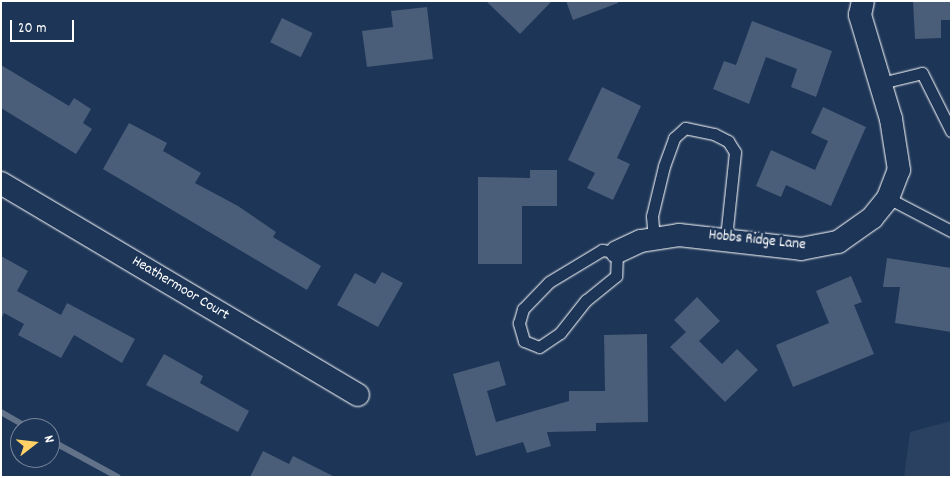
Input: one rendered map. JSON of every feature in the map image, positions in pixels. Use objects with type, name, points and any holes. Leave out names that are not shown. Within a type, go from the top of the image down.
[{"type":"street","name":"Hobbs Ridge Lane","points":[[617,252],[654,239],[679,235],[726,237],[801,249],[838,242],[872,218],[888,198],[899,170],[881,83],[860,16],[863,1]]},
{"type":"street","name":"Heathermoor Court","points":[[1,183],[358,395]]},
{"type":"lane","points":[[881,83],[922,73],[951,131]]},
{"type":"lane","points":[[654,239],[652,216],[664,166],[674,138],[685,128],[714,134],[728,141],[734,152],[726,237]]},
{"type":"lane","points":[[888,198],[951,230]]},
{"type":"lane","points":[[602,250],[617,252],[616,276],[586,300],[560,333],[539,347],[524,341],[519,323],[523,309],[549,282],[602,250]]},
{"type":"shaded area","points":[[951,421],[951,477],[904,477],[910,432]]},
{"type":"building","points":[[486,1],[552,1],[520,34]]},
{"type":"building","points":[[566,1],[618,1],[618,3],[573,20]]},
{"type":"building","points":[[913,1],[951,1],[951,20],[941,20],[941,38],[915,39]]},
{"type":"building","points":[[427,7],[433,59],[367,67],[362,31],[393,27],[391,11]]},
{"type":"building","points":[[282,18],[313,33],[301,57],[270,42]]},
{"type":"building","points":[[752,21],[832,51],[816,97],[791,87],[797,69],[766,57],[749,104],[713,89],[724,61],[736,65]]},
{"type":"building","points":[[1,65],[69,106],[74,98],[91,109],[83,123],[92,129],[76,154],[1,108]]},
{"type":"building","points":[[602,87],[641,106],[617,158],[630,164],[613,200],[587,188],[595,173],[568,160]]},
{"type":"building","points":[[823,107],[866,127],[831,206],[786,185],[781,197],[756,186],[771,150],[815,170],[828,141],[811,133]]},
{"type":"building","points":[[129,123],[167,143],[163,151],[201,173],[195,183],[238,206],[276,232],[273,237],[321,266],[307,290],[103,169]]},
{"type":"building","points":[[530,170],[557,170],[557,206],[522,206],[522,264],[478,264],[478,177],[530,178]]},
{"type":"building","points":[[1,256],[28,271],[17,291],[61,315],[67,303],[135,339],[122,363],[74,335],[61,358],[18,335],[24,324],[4,313],[1,319]]},
{"type":"building","points":[[887,258],[951,268],[951,332],[895,323],[900,287],[883,287]]},
{"type":"building","points":[[382,272],[403,283],[378,327],[337,305],[355,273],[375,284]]},
{"type":"building","points":[[851,276],[862,302],[854,305],[874,354],[793,387],[776,345],[829,323],[816,291]]},
{"type":"building","points":[[697,297],[720,321],[699,341],[722,364],[737,349],[758,370],[725,402],[670,347],[686,332],[674,320]]},
{"type":"building","points":[[647,334],[648,422],[596,423],[596,431],[547,432],[551,446],[527,453],[523,442],[476,456],[453,374],[499,361],[506,385],[487,391],[496,422],[569,401],[569,391],[605,391],[604,335]]},
{"type":"building","points":[[164,354],[203,376],[200,383],[249,411],[238,432],[146,385]]},
{"type":"building","points":[[263,451],[289,464],[293,456],[335,477],[250,477]]},
{"type":"waterway","points":[[1,412],[12,418]]},
{"type":"waterway","points":[[60,445],[118,477]]}]
